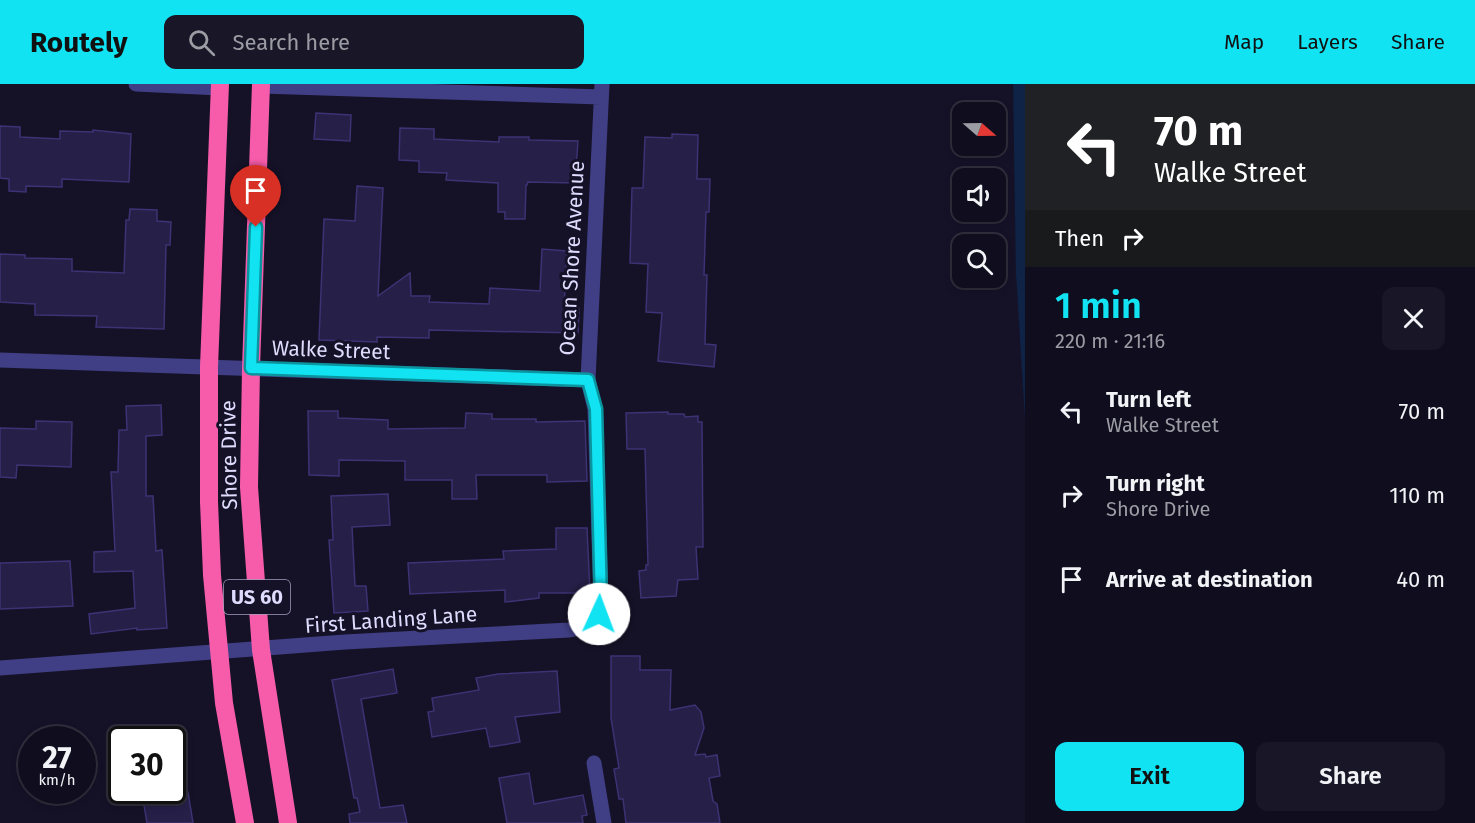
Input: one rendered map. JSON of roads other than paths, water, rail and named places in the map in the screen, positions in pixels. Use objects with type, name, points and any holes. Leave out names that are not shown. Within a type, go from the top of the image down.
[{"type":"highway","name":"Shore Drive","points":[[261,85],[249,487],[261,650],[288,823]]},
{"type":"highway","name":"Shore Drive","points":[[220,86],[209,367],[209,502],[212,575],[224,703],[245,823]]},
{"type":"street","points":[[136,84],[220,86]]},
{"type":"street","points":[[261,85],[601,91]]},
{"type":"street","name":"Ocean Shore Avenue","points":[[599,614],[601,602],[596,409],[588,380],[601,91]]},
{"type":"street","name":"Walke Street","points":[[0,360],[588,380]]},
{"type":"street","name":"First Landing Lane","points":[[0,668],[345,642],[568,630],[585,628],[599,614]]},
{"type":"street","points":[[594,763],[604,823]]},
{"type":"water","points":[[1013,84],[1025,84],[1025,419],[1016,274]]}]
